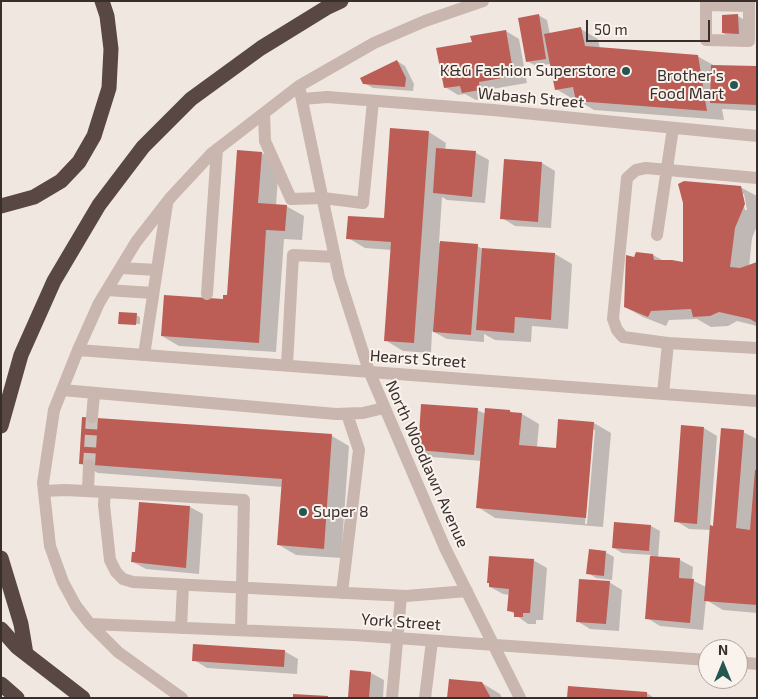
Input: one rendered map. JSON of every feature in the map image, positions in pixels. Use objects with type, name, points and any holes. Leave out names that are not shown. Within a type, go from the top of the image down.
[{"type":"highway","points":[[1,206],[34,197],[61,181],[79,162],[94,136],[109,88],[110,49],[107,16],[102,1]]},
{"type":"highway","points":[[1,426],[21,355],[54,281],[100,205],[143,147],[199,94],[261,48],[326,8],[341,1]]},
{"type":"highway","points":[[1,558],[21,624],[26,654]]},
{"type":"highway","points":[[1,629],[17,647],[83,698]]},
{"type":"highway","points":[[1,684],[17,698]]},
{"type":"street","points":[[182,698],[118,652],[90,624],[76,606],[63,582],[50,546],[43,483],[54,410],[78,350],[100,303],[136,242],[167,202],[217,149],[264,113],[300,93],[374,42],[425,21],[483,1]]},
{"type":"street","points":[[706,3],[749,4],[749,41],[706,40],[706,3]]},
{"type":"street","name":"Wabash Street","points":[[300,93],[757,136]]},
{"type":"street","name":"North Woodlawn Avenue","points":[[300,93],[339,277],[368,372],[445,548],[520,698]]},
{"type":"street","points":[[264,113],[265,141],[291,199],[323,198],[363,203],[373,101]]},
{"type":"street","points":[[657,234],[673,128]]},
{"type":"street","points":[[207,294],[217,149]]},
{"type":"street","points":[[757,178],[646,168],[636,170],[627,178],[613,319],[617,330],[624,337],[668,343],[757,348]]},
{"type":"street","points":[[144,355],[167,202]]},
{"type":"street","points":[[286,365],[293,256],[335,257]]},
{"type":"street","points":[[121,268],[157,270]]},
{"type":"street","points":[[107,290],[153,293]]},
{"type":"street","points":[[662,394],[668,343]]},
{"type":"street","name":"Hearst Street","points":[[78,350],[757,401]]},
{"type":"street","points":[[62,390],[336,414],[384,408]]},
{"type":"street","points":[[92,418],[94,394]]},
{"type":"street","points":[[342,593],[359,450],[347,414]]},
{"type":"street","points":[[88,491],[89,465]]},
{"type":"street","points":[[44,491],[88,491],[244,500],[241,630]]},
{"type":"street","points":[[105,492],[104,504],[110,560],[116,572],[123,579],[133,582],[401,596],[467,591]]},
{"type":"street","points":[[180,628],[183,585]]},
{"type":"street","points":[[392,698],[401,596]]},
{"type":"street","name":"York Street","points":[[90,624],[397,638],[698,659]]},
{"type":"street","points":[[426,698],[432,641]]},
{"type":"building","points":[[539,14],[546,59],[526,62],[518,18]]},
{"type":"building","points":[[738,14],[739,34],[722,33],[722,15]]},
{"type":"building","name":"K&G Fashion Superstore","points":[[581,27],[585,46],[698,55],[707,111],[576,101],[573,87],[555,90],[544,34]]},
{"type":"building","points":[[506,30],[514,76],[479,82],[480,90],[462,93],[460,86],[444,88],[436,48],[472,42],[470,36]]},
{"type":"building","points":[[397,60],[406,78],[405,87],[363,84],[360,78]]},
{"type":"building","name":"Brother's Food Mart","points":[[711,65],[757,66],[757,105],[710,103]]},
{"type":"building","points":[[390,128],[429,131],[414,343],[384,341],[391,242],[346,239],[348,216],[384,218]]},
{"type":"building","points":[[436,148],[476,151],[472,197],[433,193]]},
{"type":"building","points":[[237,150],[262,152],[258,203],[287,205],[285,231],[266,230],[259,343],[161,336],[164,295],[223,299],[223,295],[227,295]]},
{"type":"building","points":[[504,159],[542,162],[538,222],[500,219]]},
{"type":"building","points":[[684,181],[741,186],[745,204],[735,228],[730,267],[740,268],[757,262],[757,323],[750,319],[719,312],[710,316],[693,317],[691,309],[651,311],[648,317],[624,307],[626,255],[634,257],[636,252],[653,254],[654,260],[683,262],[683,203],[678,184]]},
{"type":"building","points":[[440,241],[478,244],[471,335],[433,332]]},
{"type":"building","points":[[482,248],[555,253],[551,320],[515,317],[514,333],[476,330]]},
{"type":"building","points":[[119,312],[137,313],[136,325],[118,324]]},
{"type":"building","points":[[421,404],[478,408],[474,455],[418,450]]},
{"type":"building","points":[[485,408],[522,413],[519,445],[556,448],[558,419],[594,422],[586,518],[476,508]]},
{"type":"building","name":"Super 8","points":[[82,417],[332,434],[324,549],[277,545],[282,479],[79,464]]},
{"type":"building","points":[[681,425],[704,427],[697,524],[674,522]]},
{"type":"building","points":[[721,428],[744,430],[736,528],[750,530],[755,470],[757,470],[757,605],[704,601],[710,525],[713,526]]},
{"type":"building","points":[[139,502],[190,506],[186,568],[131,562],[132,552],[135,552]]},
{"type":"building","points":[[614,522],[651,525],[649,551],[612,548]]},
{"type":"building","points":[[589,549],[606,551],[604,576],[586,574]]},
{"type":"building","points":[[489,556],[534,559],[530,613],[523,613],[523,617],[514,617],[514,612],[507,611],[509,589],[489,587],[489,583],[487,583]]},
{"type":"building","points":[[650,556],[680,558],[679,578],[694,579],[690,623],[645,619]]},
{"type":"building","points":[[579,579],[610,581],[606,624],[576,622]]},
{"type":"building","points":[[193,644],[285,650],[284,667],[192,661]]},
{"type":"building","points":[[350,670],[371,672],[369,698],[348,698]]},
{"type":"building","points":[[449,679],[482,682],[491,698],[447,698]]},
{"type":"building","points":[[568,686],[647,692],[647,698],[567,698]]},
{"type":"building","points":[[293,694],[328,696],[328,698],[293,698]]},
{"type":"tunnel","points":[[89,465],[92,417]]},
{"type":"place","name":"K&G Fashion Superstore","points":[[626,71]]},
{"type":"place","name":"Brother's Food Mart","points":[[734,85]]},
{"type":"place","name":"Super 8","points":[[303,512]]}]
